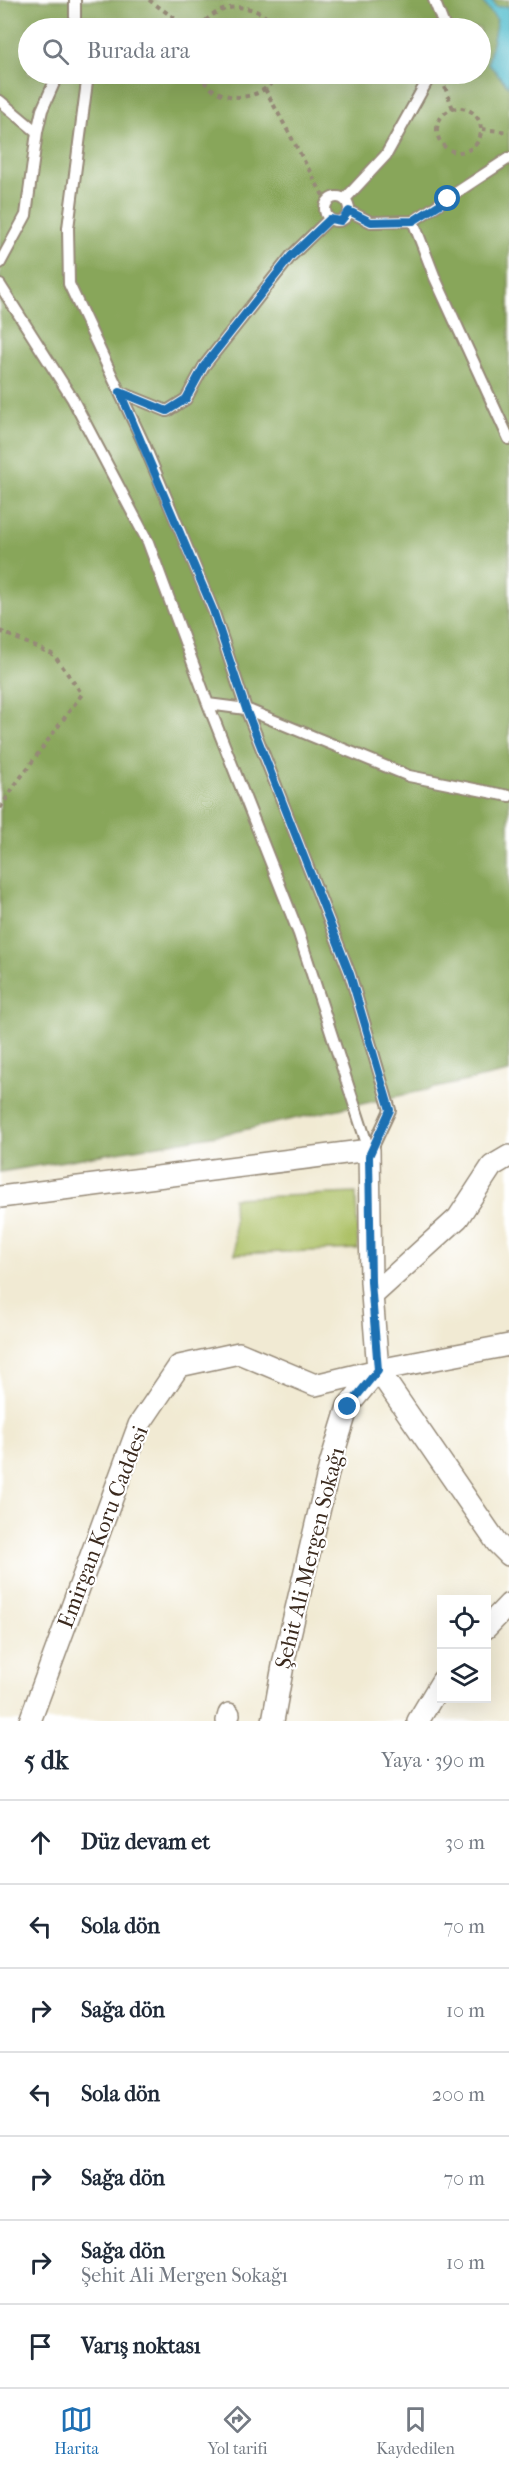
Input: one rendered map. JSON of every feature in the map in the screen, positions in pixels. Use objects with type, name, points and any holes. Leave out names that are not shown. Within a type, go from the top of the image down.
[{"type":"street","points":[[0,1197],[369,1153],[373,1294],[378,1370],[497,1543],[509,1555]]},
{"type":"street","points":[[373,1294],[458,1218],[492,1166],[509,1156]]},
{"type":"street","name":"Emirgan Koru Caddesi","points":[[30,1721],[139,1425],[179,1366],[239,1353],[315,1385],[378,1370],[509,1345]]},
{"type":"street","name":"Şehit Ali Mergen Sokağı","points":[[273,1721],[284,1660],[330,1465],[348,1407],[378,1370]]},
{"type":"street","points":[[491,1623],[509,1604]]},
{"type":"street","points":[[418,1721],[437,1687]]},
{"type":"lane","points":[[75,0],[75,18]]},
{"type":"lane","points":[[434,0],[441,18]]},
{"type":"lane","points":[[0,263],[26,215],[37,132],[42,110],[54,84]]},
{"type":"lane","points":[[87,84],[68,228],[69,284],[120,392],[213,610],[246,709],[350,974],[390,1110],[369,1153]]},
{"type":"lane","points":[[345,199],[386,155],[425,84]]},
{"type":"lane","points":[[0,101],[37,132]]},
{"type":"lane","points":[[345,199],[349,211],[371,222],[413,221],[509,158]]},
{"type":"lane","points":[[330,219],[324,208],[327,202],[332,197],[345,199]]},
{"type":"lane","points":[[330,219],[341,221],[349,211]]},
{"type":"lane","points":[[120,392],[167,411],[186,399],[204,366],[291,256],[330,219]]},
{"type":"lane","points":[[413,221],[435,278],[509,439]]},
{"type":"lane","points":[[0,285],[72,398],[147,542],[208,705],[299,934],[369,1153]]},
{"type":"lane","points":[[208,705],[246,709],[409,776],[509,796]]},
{"type":"path","points":[[149,0],[174,18]]},
{"type":"path","points":[[211,18],[217,12],[233,7],[249,8],[268,18]]},
{"type":"path","points":[[207,84],[218,93],[229,97],[245,97],[265,89],[269,84]]},
{"type":"path","points":[[443,84],[453,109]]},
{"type":"path","points":[[265,89],[327,202]]},
{"type":"path","points":[[464,108],[471,111],[477,116],[482,129],[478,143],[472,148],[459,152],[445,147],[437,134],[444,114],[453,109],[464,108]]},
{"type":"path","points":[[482,129],[509,132]]},
{"type":"path","points":[[0,631],[54,655],[82,694],[0,809]]},
{"type":"green space","points":[[0,0],[509,0],[509,1072],[229,1133],[0,1172]]},
{"type":"green space","points":[[356,1193],[358,1249],[235,1254],[233,1198]]},
{"type":"water","points":[[481,0],[492,0],[496,7],[509,6],[509,87],[491,66],[491,49],[497,20]]},
{"type":"route","points":[[348,1407],[378,1370],[371,1282],[369,1156],[390,1110],[350,974],[246,709],[213,610],[120,392],[167,411],[186,399],[204,366],[291,256],[330,219],[341,221],[349,211],[371,222],[413,221],[448,199]]}]
